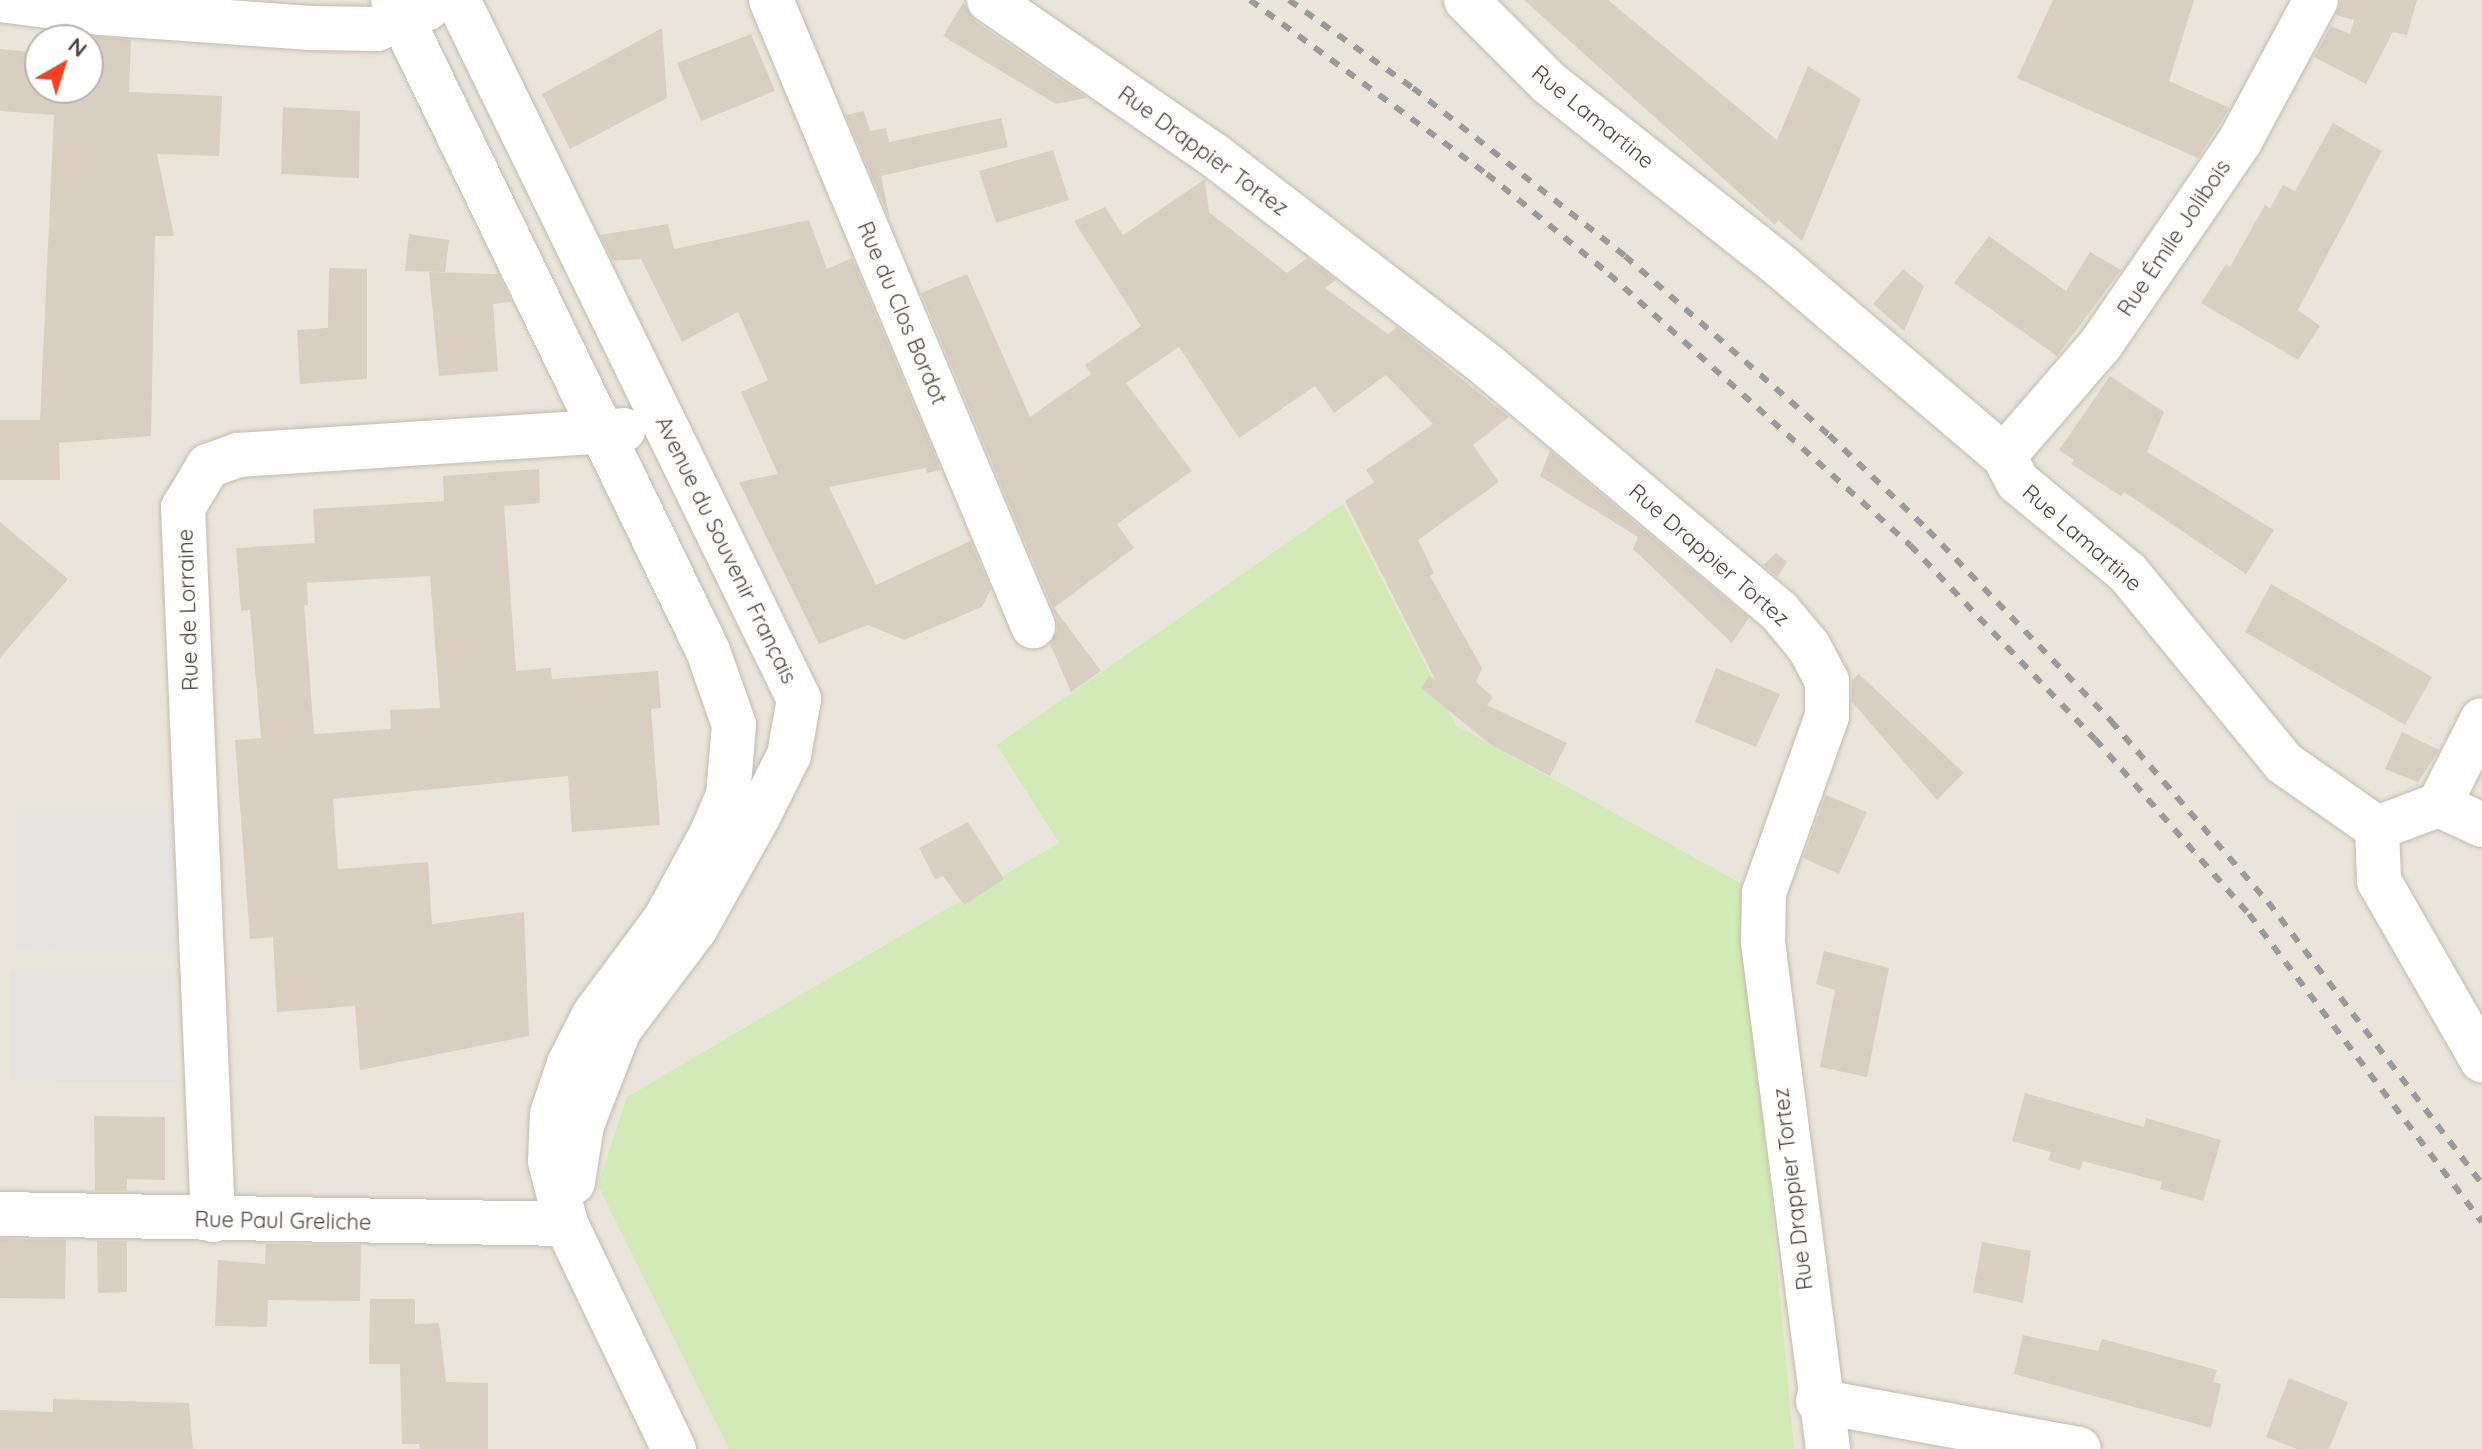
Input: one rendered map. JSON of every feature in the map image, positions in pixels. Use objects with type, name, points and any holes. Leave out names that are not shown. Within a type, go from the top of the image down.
[{"type":"street","points":[[0,0],[310,28],[377,29],[397,9],[447,0]]},
{"type":"street","name":"Avenue du Souvenir Français","points":[[458,0],[799,699],[789,755],[758,817],[695,929],[619,1030],[582,1125],[566,1224]]},
{"type":"street","name":"Rue du Clos Bordot","points":[[771,0],[1033,626]]},
{"type":"street","name":"Rue Drappier Tortez","points":[[989,0],[1214,155],[1489,367],[1779,611],[1809,647],[1827,681],[1827,716],[1771,870],[1763,942],[1818,1401],[1828,1449]]},
{"type":"street","name":"Rue Lamartine","points":[[1466,0],[1549,83],[1783,268],[2004,456],[2018,482],[2128,573],[2284,763],[2377,828]]},
{"type":"street","name":"Rue Émile Jolibois","points":[[2004,456],[2101,344],[2194,209],[2240,141],[2316,0]]},
{"type":"street","points":[[397,9],[598,431],[708,651],[734,725],[728,795],[712,833],[666,918],[594,1015],[569,1064],[552,1114],[550,1161],[566,1224],[674,1449]]},
{"type":"street","name":"Rue de Lorraine","points":[[213,1220],[183,508],[208,466],[238,455],[666,427]]},
{"type":"street","points":[[2482,720],[2439,805],[2377,828],[2379,881],[2482,1060]]},
{"type":"street","points":[[2439,805],[2482,825]]},
{"type":"street","name":"Rue Paul Greliche","points":[[0,1214],[566,1224]]},
{"type":"street","points":[[1818,1401],[2079,1449]]},
{"type":"shaded area","points":[[0,0],[2482,0],[2482,1449],[0,1449]]},
{"type":"shaded area","points":[[16,811],[175,812],[175,952],[16,951]]},
{"type":"shaded area","points":[[10,971],[176,972],[176,1082],[10,1081]]},
{"type":"green space","points":[[1343,504],[1456,725],[1742,884],[1794,1449],[729,1449],[598,1185],[627,1097],[1059,843],[997,745]]},
{"type":"building","points":[[1524,0],[1608,0],[1777,140],[1808,66],[1861,99],[1802,241],[1778,220],[1775,225]]},
{"type":"building","points":[[2053,0],[2194,0],[2169,81],[2230,108],[2198,158],[2017,78]]},
{"type":"building","points":[[2341,0],[2417,0],[2407,35],[2393,32],[2366,84],[2314,57],[2331,26],[2350,34],[2354,20],[2336,15]]},
{"type":"building","points":[[963,3],[975,21],[1087,98],[1056,104],[943,36]]},
{"type":"building","points":[[662,28],[667,98],[570,149],[542,94]]},
{"type":"building","points":[[751,34],[775,91],[701,121],[677,63]]},
{"type":"building","points":[[104,37],[131,40],[129,92],[222,96],[219,156],[157,154],[174,236],[155,236],[151,436],[59,443],[60,480],[0,480],[0,420],[40,420],[54,115],[0,111],[0,49],[24,51],[24,104],[104,104]]},
{"type":"building","points":[[283,107],[360,111],[359,178],[281,174]]},
{"type":"building","points":[[864,111],[870,131],[886,128],[889,142],[1001,118],[1008,147],[881,176],[890,220],[846,115]]},
{"type":"building","points":[[2333,123],[2382,151],[2298,310],[2320,326],[2298,360],[2201,303],[2226,264],[2230,267],[2265,205],[2270,208],[2283,185],[2295,191]]},
{"type":"building","points":[[1053,150],[1069,200],[996,223],[979,171]]},
{"type":"building","points":[[1205,179],[1209,212],[1287,273],[1307,258],[1336,280],[1325,288],[1388,334],[1397,327],[1509,417],[1473,445],[1499,482],[1418,540],[1434,573],[1430,576],[1482,668],[1476,682],[1493,697],[1487,705],[1567,743],[1550,776],[1490,744],[1421,688],[1429,676],[1435,679],[1345,501],[1374,482],[1366,470],[1433,424],[1386,375],[1334,413],[1315,386],[1239,438],[1179,347],[1126,383],[1192,471],[1117,524],[1134,548],[1054,608],[1101,671],[1071,692],[1050,644],[1058,630],[1056,616],[921,293],[967,274],[1030,417],[1091,374],[1085,365],[1141,326],[1074,221],[1105,207],[1123,235]]},
{"type":"building","points":[[809,220],[827,269],[852,258],[941,470],[927,473],[926,468],[829,487],[876,585],[970,541],[991,589],[982,607],[904,640],[868,625],[819,644],[739,482],[778,474],[741,392],[768,380],[738,312],[682,342],[641,259],[613,261],[600,235],[668,224],[674,249]]},
{"type":"building","points":[[409,234],[449,240],[445,272],[405,271]]},
{"type":"building","points":[[1989,236],[2066,291],[2090,252],[2121,270],[2057,356],[1954,283]]},
{"type":"building","points":[[329,268],[367,269],[367,379],[300,384],[297,330],[328,328]]},
{"type":"building","points":[[1903,269],[1924,286],[1904,331],[1873,304]]},
{"type":"building","points":[[429,272],[498,274],[512,302],[493,304],[498,371],[439,376]]},
{"type":"building","points":[[2110,376],[2164,412],[2147,452],[2274,530],[2246,574],[2124,492],[2121,496],[2071,464],[2074,460],[2059,450]]},
{"type":"building","points":[[1550,451],[1749,618],[1732,643],[1633,549],[1638,537],[1540,476]]},
{"type":"building","points":[[539,469],[540,503],[504,506],[516,671],[551,668],[552,679],[658,671],[661,708],[651,709],[660,825],[572,832],[568,776],[333,799],[338,869],[428,862],[432,924],[524,912],[529,1036],[360,1070],[355,1006],[277,1012],[273,937],[250,939],[235,740],[261,738],[250,610],[241,611],[236,548],[315,543],[313,509],[444,501],[443,476]],"holes":[[[430,576],[440,708],[390,710],[391,729],[314,734],[304,605],[308,605],[307,583]]]},
{"type":"building","points":[[0,522],[68,579],[0,658]]},
{"type":"building","points":[[1776,553],[1787,562],[1777,577],[1763,565]]},
{"type":"building","points":[[2271,584],[2432,677],[2405,725],[2245,632]]},
{"type":"building","points":[[1716,668],[1780,694],[1756,747],[1695,722]]},
{"type":"building","points":[[1859,674],[1964,773],[1937,800],[1852,702],[1852,680]]},
{"type":"building","points":[[2402,732],[2439,750],[2418,782],[2385,769]]},
{"type":"building","points":[[1826,795],[1867,812],[1839,874],[1803,858]]},
{"type":"building","points":[[968,822],[1004,879],[964,905],[943,876],[935,879],[919,848]]},
{"type":"building","points":[[1824,951],[1889,968],[1867,1077],[1820,1067],[1835,990],[1816,984]]},
{"type":"building","points":[[2025,1093],[2144,1127],[2146,1118],[2221,1140],[2203,1201],[2160,1189],[2162,1182],[2083,1161],[2080,1170],[2048,1160],[2051,1152],[2012,1141]]},
{"type":"building","points":[[94,1116],[165,1117],[165,1180],[127,1179],[127,1191],[95,1191]]},
{"type":"building","points":[[0,1239],[66,1240],[65,1299],[0,1298]]},
{"type":"building","points":[[97,1241],[127,1241],[127,1292],[98,1293]]},
{"type":"building","points":[[1982,1242],[2031,1251],[2023,1303],[1973,1292]]},
{"type":"building","points":[[266,1244],[361,1245],[360,1301],[268,1300],[267,1327],[215,1326],[218,1260],[265,1264]]},
{"type":"building","points":[[370,1299],[415,1299],[415,1324],[439,1323],[446,1382],[488,1383],[488,1449],[420,1449],[419,1444],[402,1444],[400,1364],[369,1364]]},
{"type":"building","points":[[2023,1335],[2098,1351],[2102,1339],[2217,1370],[2213,1382],[2221,1384],[2211,1428],[2014,1374]]},
{"type":"building","points":[[2289,1378],[2348,1402],[2329,1449],[2297,1449],[2266,1437]]},
{"type":"building","points":[[53,1399],[189,1403],[193,1449],[0,1449],[0,1410],[53,1412]]},
{"type":"railway","points":[[1250,0],[1487,174],[1609,274],[1910,545],[2095,739],[2249,914],[2482,1222]]},
{"type":"railway","points":[[1289,0],[1413,88],[1625,256],[1829,435],[1928,530],[2111,721],[2268,902],[2482,1184]]}]
